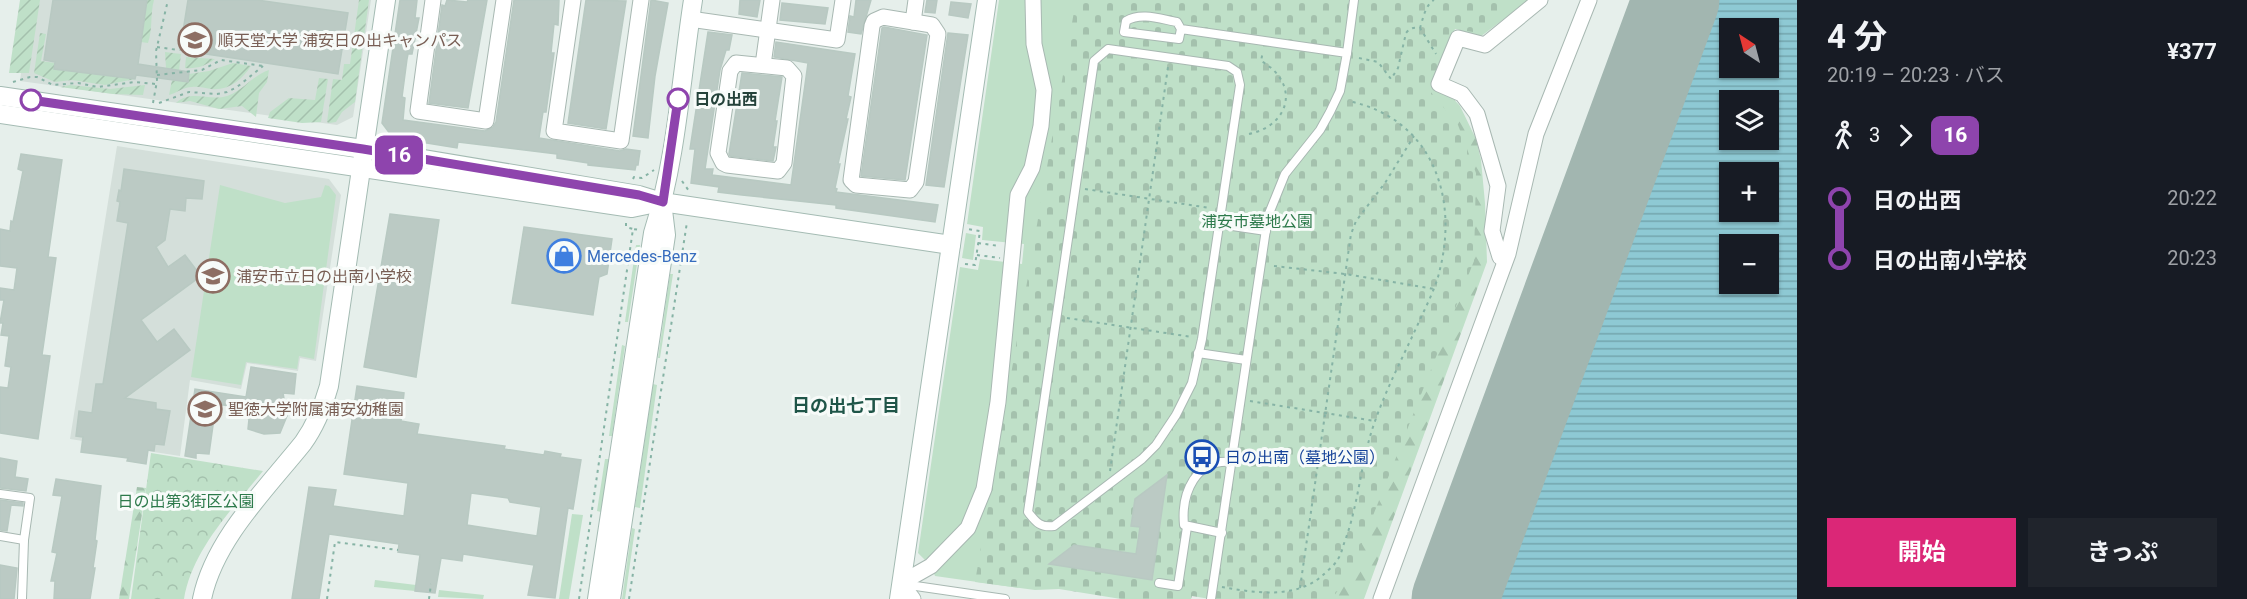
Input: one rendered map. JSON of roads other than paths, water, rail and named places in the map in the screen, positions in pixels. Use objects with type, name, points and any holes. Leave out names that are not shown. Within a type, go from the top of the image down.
[{"type":"street","points":[[202,599],[208,577],[225,542],[303,443],[320,414],[329,386],[386,0]]},
{"type":"street","points":[[434,0],[418,111],[486,121],[504,0]]},
{"type":"street","points":[[573,0],[554,130],[621,141],[641,0]]},
{"type":"street","points":[[597,599],[653,233],[663,202],[693,0]]},
{"type":"street","points":[[763,65],[772,0]]},
{"type":"street","points":[[690,19],[837,40],[843,0]]},
{"type":"street","points":[[913,22],[916,0]]},
{"type":"street","points":[[900,591],[987,0]]},
{"type":"street","points":[[900,591],[931,566],[968,528],[984,489],[998,402],[1018,195],[1032,168],[1041,126],[1044,90],[1034,44],[1033,0]]},
{"type":"street","points":[[1500,257],[1492,231],[1498,186],[1477,114],[1462,94],[1439,84],[1458,38],[1485,45],[1540,0]]},
{"type":"street","points":[[1381,599],[1508,254],[1528,160],[1536,134],[1589,0]]},
{"type":"street","points":[[883,17],[913,22],[932,24],[938,34],[916,182],[914,187],[905,191],[856,185],[850,176],[872,26],[874,21],[883,17]]},
{"type":"street","points":[[736,63],[763,65],[787,68],[791,71],[795,81],[784,163],[782,168],[772,172],[728,165],[723,163],[718,153],[732,66],[736,63]]},
{"type":"street","points":[[4,90],[639,195],[663,202],[951,245]]},
{"type":"street","points":[[0,114],[632,208],[663,202]]},
{"type":"street","points":[[611,599],[666,235],[663,202]]},
{"type":"street","points":[[900,591],[913,599]]},
{"type":"lane","points":[[1211,599],[1268,216],[1285,174],[1320,130],[1340,91],[1354,0]]},
{"type":"lane","points":[[1141,16],[1177,22],[1180,29],[1179,39],[1124,32],[1126,21],[1141,16]]},
{"type":"lane","points":[[1180,29],[1347,53]]},
{"type":"lane","points":[[1108,49],[1171,57],[1228,66],[1237,72],[1240,84],[1219,224],[1198,354],[1191,384],[1176,415],[1156,445],[1142,459],[1054,526],[1046,527],[1037,523],[1028,512],[1094,61],[1101,53],[1108,49]]},
{"type":"lane","points":[[1219,224],[1266,231]]},
{"type":"lane","points":[[1198,354],[1246,360]]},
{"type":"lane","points":[[1159,583],[1178,586],[1187,527],[1184,522],[1190,482],[1213,463],[1232,462]]},
{"type":"lane","points":[[0,494],[30,498],[24,540],[22,599]]},
{"type":"lane","points":[[1187,527],[1221,533]]},
{"type":"lane","points":[[0,536],[24,540]]},
{"type":"lane","points":[[900,591],[1005,599]]},
{"type":"water","points":[[1692,0],[1797,0],[1797,599],[1471,599]]},
{"type":"place","name":"順天堂大学 浦安日の出キャンパス","points":[[195,40]]},
{"type":"place","name":"日の出西","points":[[678,99]]},
{"type":"place","name":"Mercedes-Benz","points":[[564,256]]},
{"type":"place","name":"浦安市立日の出南小学校","points":[[213,276]]},
{"type":"place","name":"聖徳大学附属浦安幼稚園","points":[[205,409]]},
{"type":"place","name":"日の出南（墓地公園）","points":[[1202,457]]},
{"type":"district","name":"日の出七丁目","points":[[846,406]]},
{"type":"park label","name":"浦安市墓地公園","points":[[1257,221]]},
{"type":"park label","name":"日の出第3街区公園","points":[[186,501]]}]
